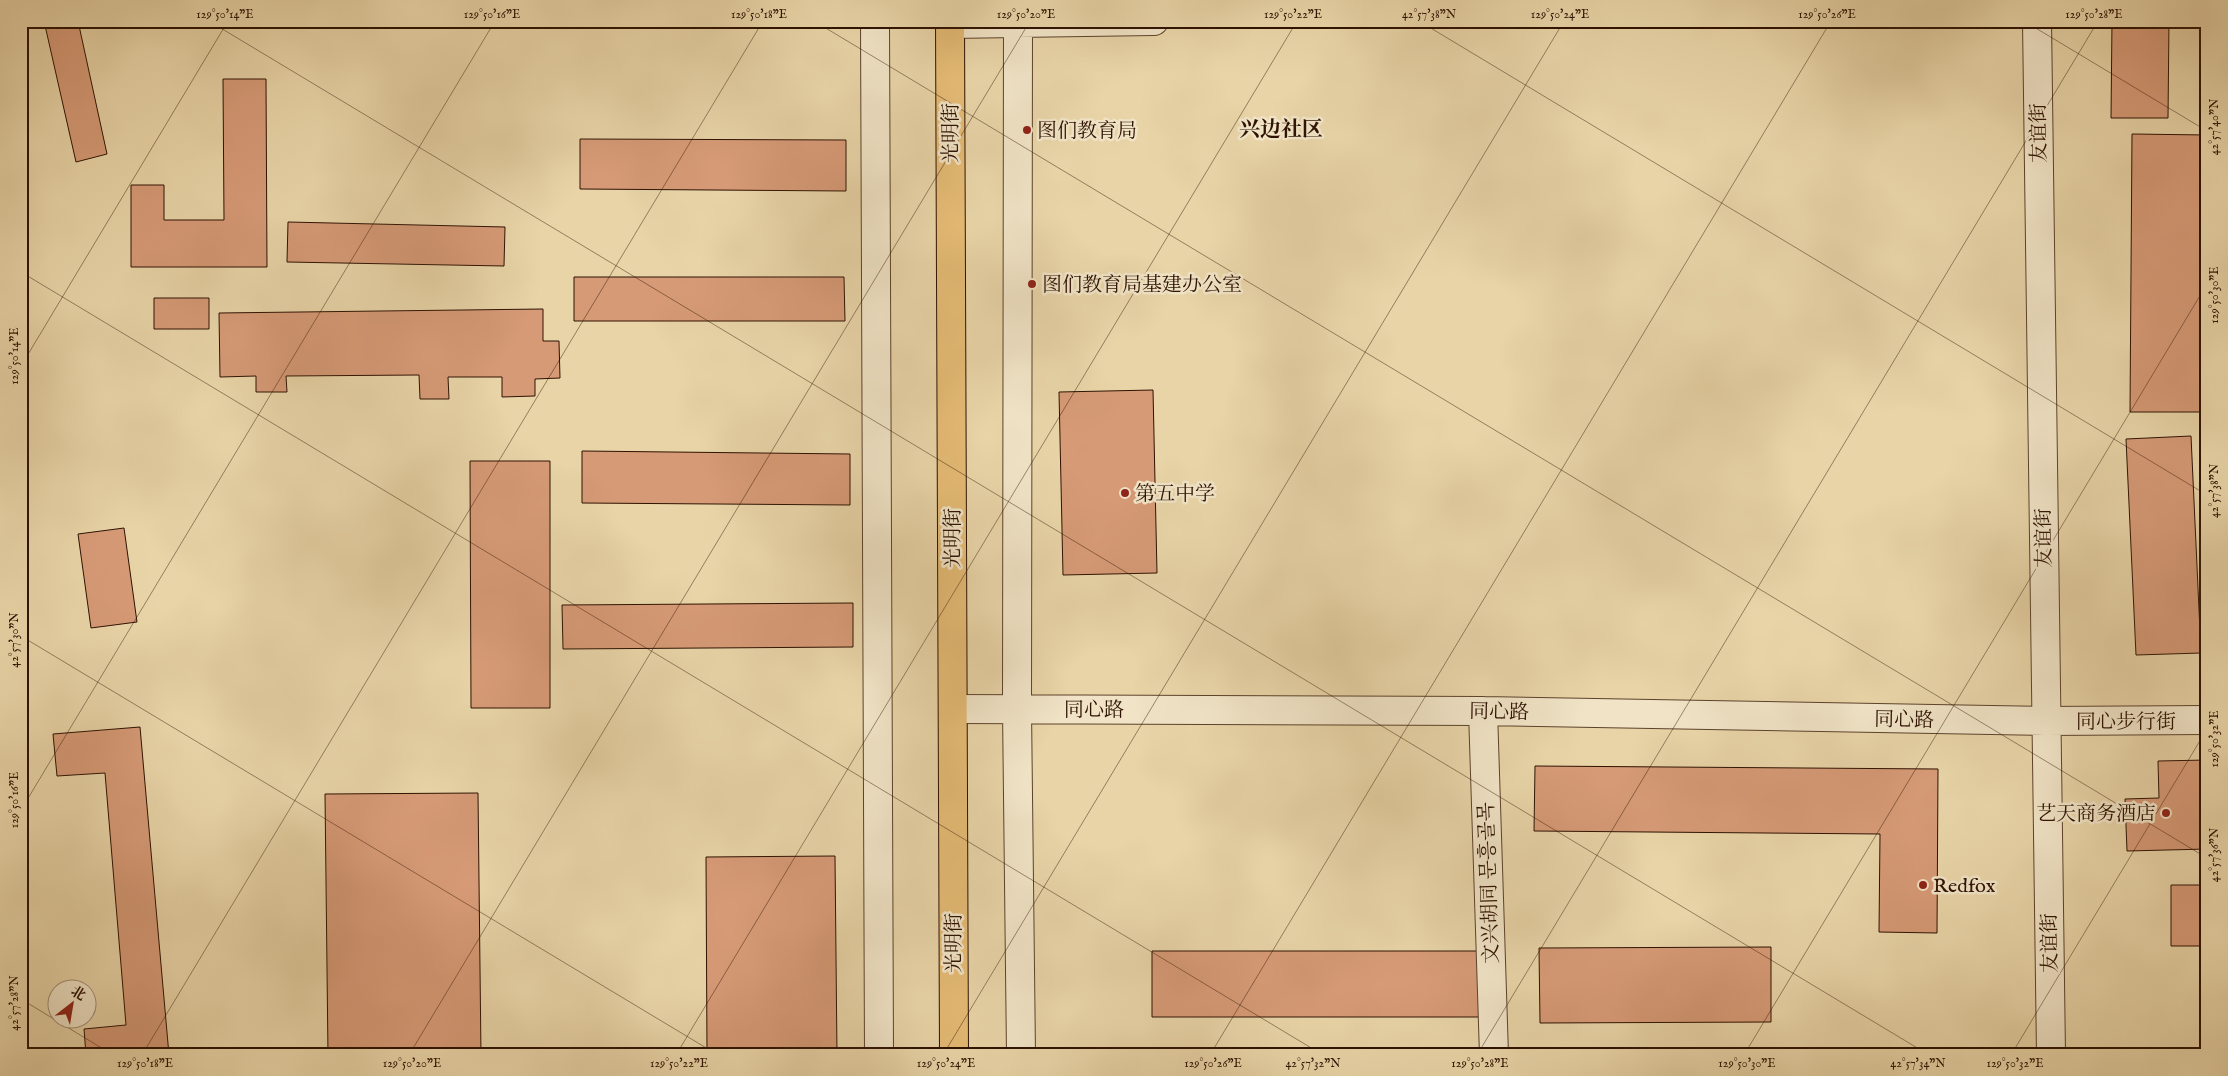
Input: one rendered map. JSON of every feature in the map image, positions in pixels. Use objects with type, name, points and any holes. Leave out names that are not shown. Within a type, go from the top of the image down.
[{"type":"main road","name":"光明街","points":[[950,23],[954,1055]]},
{"type":"street","points":[[875,21],[879,1055]]},
{"type":"street","points":[[950,23],[1154,21]]},
{"type":"street","name":"友谊街","points":[[2037,21],[2051,1055]]},
{"type":"street","points":[[1018,22],[1017,709],[1021,1055]]},
{"type":"street","name":"同心路","points":[[952,709],[1483,711],[2045,721]]},
{"type":"street","name":"文兴胡同 문흥골목","points":[[1483,711],[1494,1055]]},
{"type":"street","name":"同心步行街","points":[[2045,721],[2207,720]]},
{"type":"building","points":[[44,21],[78,21],[107,154],[76,162]]},
{"type":"building","points":[[2112,21],[2169,21],[2168,118],[2111,118]]},
{"type":"building","points":[[223,79],[266,79],[267,267],[131,267],[131,185],[164,185],[164,220],[224,220]]},
{"type":"building","points":[[2132,134],[2207,135],[2207,412],[2130,412]]},
{"type":"building","points":[[580,139],[846,140],[846,191],[580,189]]},
{"type":"building","points":[[288,222],[505,227],[504,266],[287,262]]},
{"type":"building","points":[[574,277],[844,277],[845,321],[574,321]]},
{"type":"building","points":[[154,298],[209,298],[209,329],[154,329]]},
{"type":"building","points":[[543,309],[543,341],[559,341],[560,378],[535,379],[535,396],[502,397],[502,377],[448,377],[449,399],[420,399],[419,375],[286,376],[287,392],[256,392],[256,376],[220,377],[219,313]]},
{"type":"building","points":[[1153,390],[1157,573],[1063,575],[1059,392]]},
{"type":"building","points":[[2191,436],[2201,653],[2136,655],[2126,439]]},
{"type":"building","points":[[582,451],[850,454],[850,505],[582,503]]},
{"type":"building","points":[[470,461],[550,461],[550,708],[471,708]]},
{"type":"building","points":[[124,528],[137,622],[91,628],[78,534]]},
{"type":"building","points":[[853,603],[853,647],[563,649],[562,605]]},
{"type":"building","points":[[140,727],[169,1055],[86,1055],[84,1029],[126,1025],[105,773],[57,776],[53,734]]},
{"type":"building","points":[[2207,760],[2207,849],[2127,851],[2125,799],[2159,798],[2158,761]]},
{"type":"building","points":[[1535,766],[1938,769],[1937,933],[1879,932],[1880,834],[1534,831]]},
{"type":"building","points":[[478,793],[481,1055],[328,1055],[325,794]]},
{"type":"building","points":[[835,856],[837,1055],[707,1055],[706,857]]},
{"type":"building","points":[[2171,885],[2207,885],[2207,946],[2171,946]]},
{"type":"building","points":[[1771,947],[1771,1022],[1540,1023],[1539,948]]},
{"type":"building","points":[[1152,951],[1487,951],[1487,1017],[1152,1017]]},
{"type":"place","name":"图们教育局","points":[[1027,130]]},
{"type":"place","name":"图们教育局基建办公室","points":[[1032,284]]},
{"type":"place","name":"第五中学","points":[[1125,493]]},
{"type":"place","name":"艺天商务酒店","points":[[2166,813]]},
{"type":"place","name":"Redfox","points":[[1923,885]]},
{"type":"district","name":"兴边社区","points":[[1281,129]]}]
